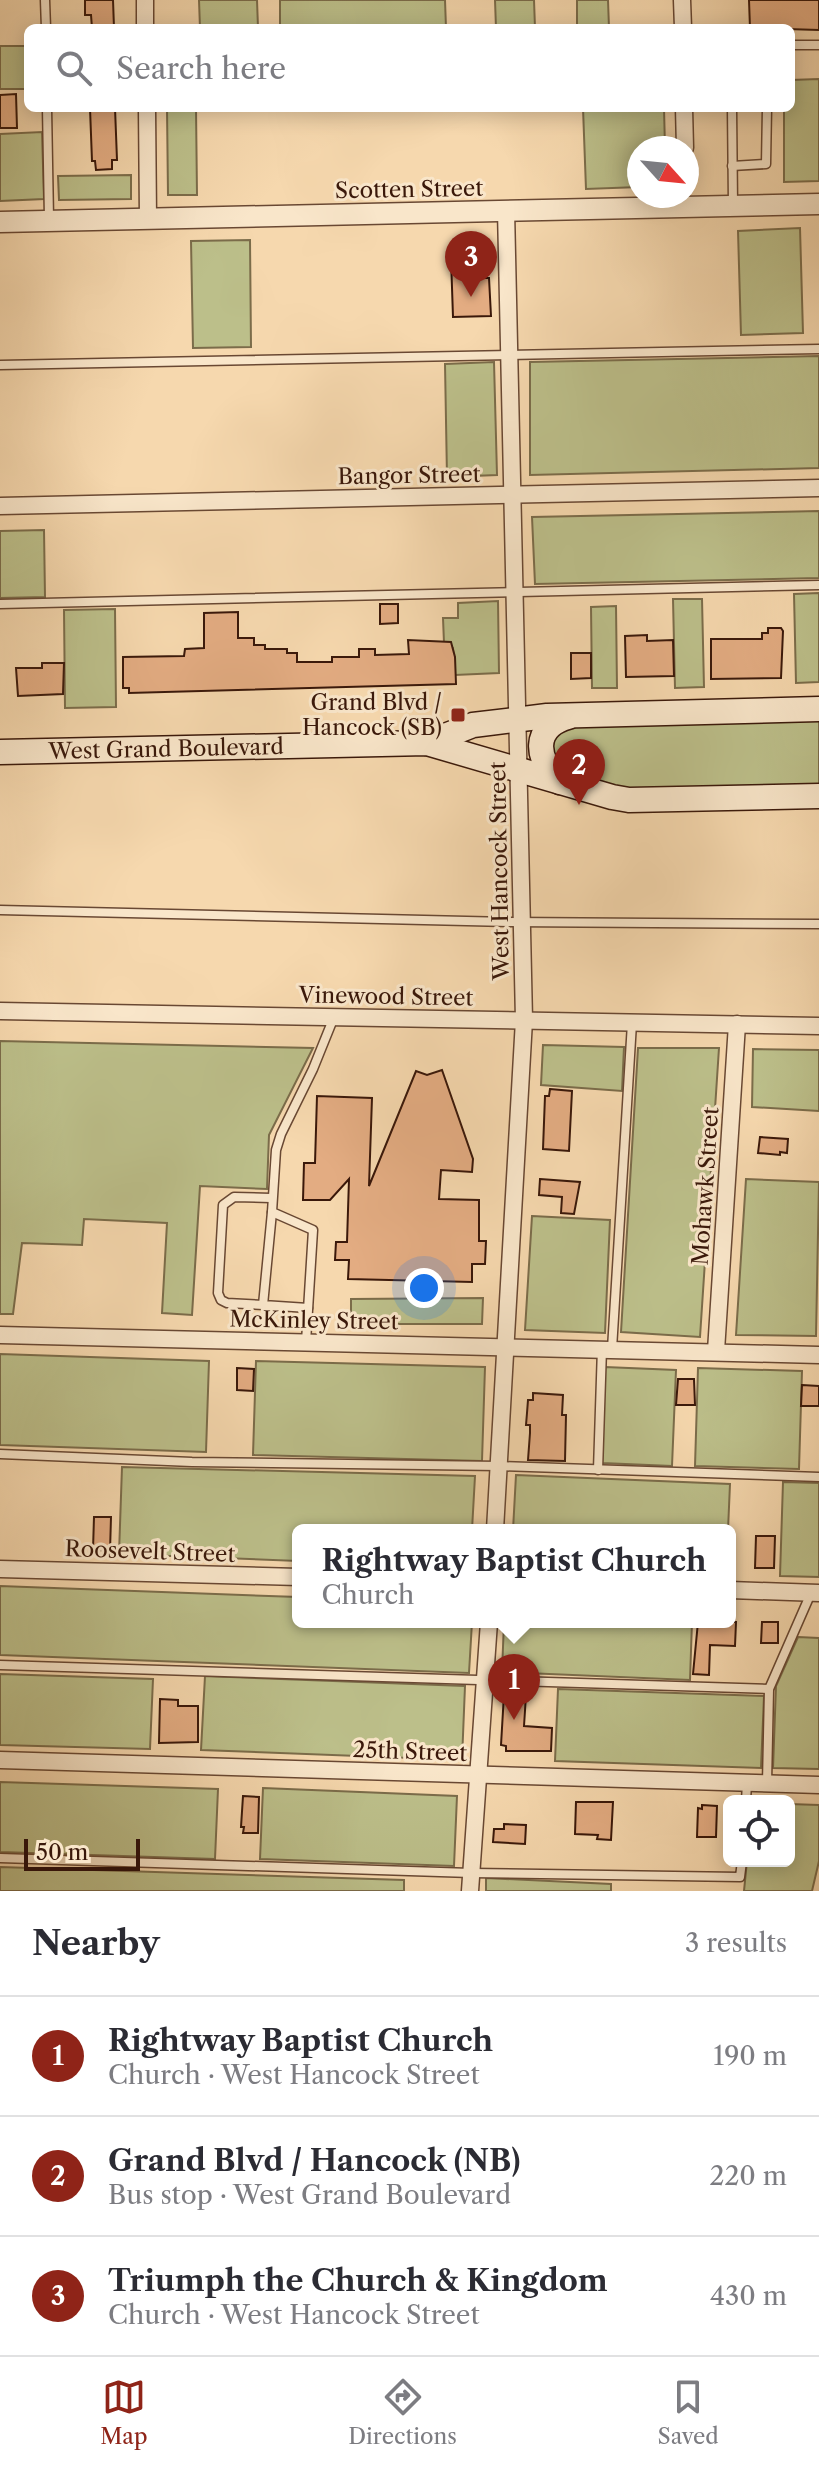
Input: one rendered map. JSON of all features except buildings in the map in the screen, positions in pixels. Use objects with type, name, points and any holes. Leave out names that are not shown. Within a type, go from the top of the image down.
[{"type":"main road","name":"West Grand Boulevard","points":[[427,743],[473,725],[517,720],[578,715],[819,709]]},
{"type":"main road","points":[[560,782],[545,766],[542,736],[549,726],[578,715]]},
{"type":"main road","name":"West Grand Boulevard","points":[[0,752],[427,743],[629,800],[819,796]]},
{"type":"street","points":[[145,0],[145,24]]},
{"type":"street","points":[[682,0],[683,24]]},
{"type":"street","points":[[147,112],[148,219]]},
{"type":"street","points":[[684,112],[685,136]]},
{"type":"street","name":"Scotten Street","points":[[699,202],[819,204]]},
{"type":"street","name":"Scotten Street","points":[[0,222],[506,210],[627,204]]},
{"type":"street","name":"West Hancock Street","points":[[495,1524],[524,1020],[506,210]]},
{"type":"street","name":"Bangor Street","points":[[0,506],[819,488]]},
{"type":"street","name":"Vinewood Street","points":[[0,1011],[819,1026]]},
{"type":"street","name":"Mohawk Street","points":[[716,1351],[737,1024]]},
{"type":"street","name":"McKinley Street","points":[[0,1335],[819,1355]]},
{"type":"street","name":"Roosevelt Street","points":[[0,1569],[292,1577]]},
{"type":"street","points":[[736,1590],[815,1593]]},
{"type":"street","points":[[470,1891],[489,1628]]},
{"type":"street","name":"25th Street","points":[[0,1760],[819,1785]]},
{"type":"lane","points":[[45,0],[46,24]]},
{"type":"lane","points":[[795,45],[819,45]]},
{"type":"lane","points":[[47,112],[49,221]]},
{"type":"lane","points":[[732,112],[733,205]]},
{"type":"lane","points":[[732,166],[766,164],[767,112]]},
{"type":"lane","points":[[0,365],[819,349]]},
{"type":"lane","points":[[0,604],[819,585]]},
{"type":"lane","points":[[0,910],[522,923],[819,924]]},
{"type":"lane","points":[[263,1305],[276,1150],[334,1016]]},
{"type":"lane","points":[[598,1470],[632,1022]]},
{"type":"lane","points":[[271,1198],[234,1197],[223,1205],[218,1293],[221,1300],[227,1303],[308,1308]]},
{"type":"lane","points":[[272,1212],[313,1230],[306,1342]]},
{"type":"lane","points":[[0,1454],[192,1462],[499,1466],[819,1477]]},
{"type":"lane","points":[[767,1783],[769,1689],[815,1593]]},
{"type":"lane","points":[[0,1665],[769,1689]]},
{"type":"lane","points":[[747,1795],[748,1782]]},
{"type":"lane","points":[[0,1858],[471,1873],[740,1877],[741,1867]]},
{"type":"green space","points":[[199,0],[257,0],[258,24],[200,24]]},
{"type":"green space","points":[[280,0],[445,0],[446,24],[280,24]]},
{"type":"green space","points":[[495,0],[534,0],[535,24],[496,24]]},
{"type":"green space","points":[[577,0],[608,0],[609,24],[577,24]]},
{"type":"green space","points":[[0,46],[24,46],[24,89],[0,89]]},
{"type":"green space","points":[[819,79],[819,181],[784,182],[784,112],[795,112],[795,80]]},
{"type":"green space","points":[[167,112],[196,112],[197,195],[168,195]]},
{"type":"green space","points":[[583,112],[664,112],[665,136],[627,136],[627,187],[586,189]]},
{"type":"green space","points":[[42,132],[44,199],[0,201],[0,134]]},
{"type":"green space","points":[[131,175],[131,199],[59,200],[58,176]]},
{"type":"green space","points":[[800,228],[803,333],[741,335],[738,231]]},
{"type":"green space","points":[[250,240],[251,347],[193,348],[191,241]]},
{"type":"green space","points":[[819,356],[819,468],[530,475],[530,362]]},
{"type":"green space","points":[[494,362],[497,475],[447,477],[445,364]]},
{"type":"green space","points":[[819,511],[819,578],[535,584],[532,517]]},
{"type":"green space","points":[[44,530],[45,597],[0,598],[0,531]]},
{"type":"green space","points":[[819,593],[819,682],[796,683],[794,594]]},
{"type":"green space","points":[[673,599],[702,599],[704,687],[675,688]]},
{"type":"green space","points":[[498,601],[499,673],[455,675],[453,648],[444,643],[443,618],[458,618],[458,603]]},
{"type":"green space","points":[[616,606],[617,688],[592,688],[591,607]]},
{"type":"green space","points":[[115,609],[116,707],[65,708],[64,610]]},
{"type":"green space","points":[[819,716],[819,786],[665,791],[602,786],[555,769],[550,739],[562,724]]},
{"type":"green space","points":[[0,1041],[313,1048],[269,1135],[267,1189],[200,1186],[192,1315],[162,1313],[167,1223],[84,1219],[82,1245],[22,1243],[13,1314],[0,1314]]},
{"type":"green space","points":[[543,1045],[624,1047],[622,1091],[541,1085]]},
{"type":"green space","points":[[638,1048],[719,1048],[700,1337],[621,1332]]},
{"type":"green space","points":[[753,1049],[819,1050],[819,1111],[752,1107]]},
{"type":"green space","points":[[746,1179],[819,1182],[816,1336],[736,1335]]},
{"type":"green space","points":[[532,1216],[610,1220],[605,1333],[525,1330]]},
{"type":"green space","points":[[483,1298],[482,1324],[351,1324],[351,1299]]},
{"type":"green space","points":[[0,1354],[209,1361],[206,1452],[0,1445]]},
{"type":"green space","points":[[256,1361],[485,1367],[482,1461],[253,1455]]},
{"type":"green space","points":[[605,1367],[676,1370],[672,1466],[602,1463]]},
{"type":"green space","points":[[698,1368],[802,1371],[799,1469],[695,1466]]},
{"type":"green space","points":[[122,1467],[475,1476],[472,1524],[292,1524],[292,1561],[119,1554]]},
{"type":"green space","points":[[516,1475],[730,1484],[728,1524],[513,1524]]},
{"type":"green space","points":[[783,1482],[819,1483],[819,1577],[780,1576]]},
{"type":"green space","points":[[0,1586],[292,1597],[292,1628],[472,1628],[469,1673],[0,1655]]},
{"type":"green space","points":[[504,1628],[692,1628],[690,1680],[502,1672]]},
{"type":"green space","points":[[798,1637],[819,1638],[819,1769],[773,1768],[776,1686]]},
{"type":"green space","points":[[0,1674],[153,1679],[150,1749],[0,1745]]},
{"type":"green space","points":[[205,1676],[465,1686],[462,1760],[201,1750]]},
{"type":"green space","points":[[558,1689],[764,1696],[761,1768],[555,1761]]},
{"type":"green space","points":[[0,1782],[218,1789],[215,1859],[0,1852]]},
{"type":"green space","points":[[263,1788],[457,1796],[454,1866],[260,1859]]},
{"type":"green space","points":[[795,1804],[819,1805],[819,1861],[812,1891],[744,1891],[746,1867],[795,1867]]},
{"type":"green space","points":[[0,1867],[404,1880],[404,1891],[0,1891]]},
{"type":"green space","points":[[486,1878],[611,1884],[611,1891],[486,1891]]},
{"type":"place","name":"Triumph the Church & Kingdom","points":[[471,297]]},
{"type":"place","name":"Grand Blvd / Hancock (SB)","points":[[458,715]]},
{"type":"place","name":"Grand Blvd / Hancock (NB)","points":[[579,805]]},
{"type":"place","name":"Rightway Baptist Church","points":[[514,1720]]}]
